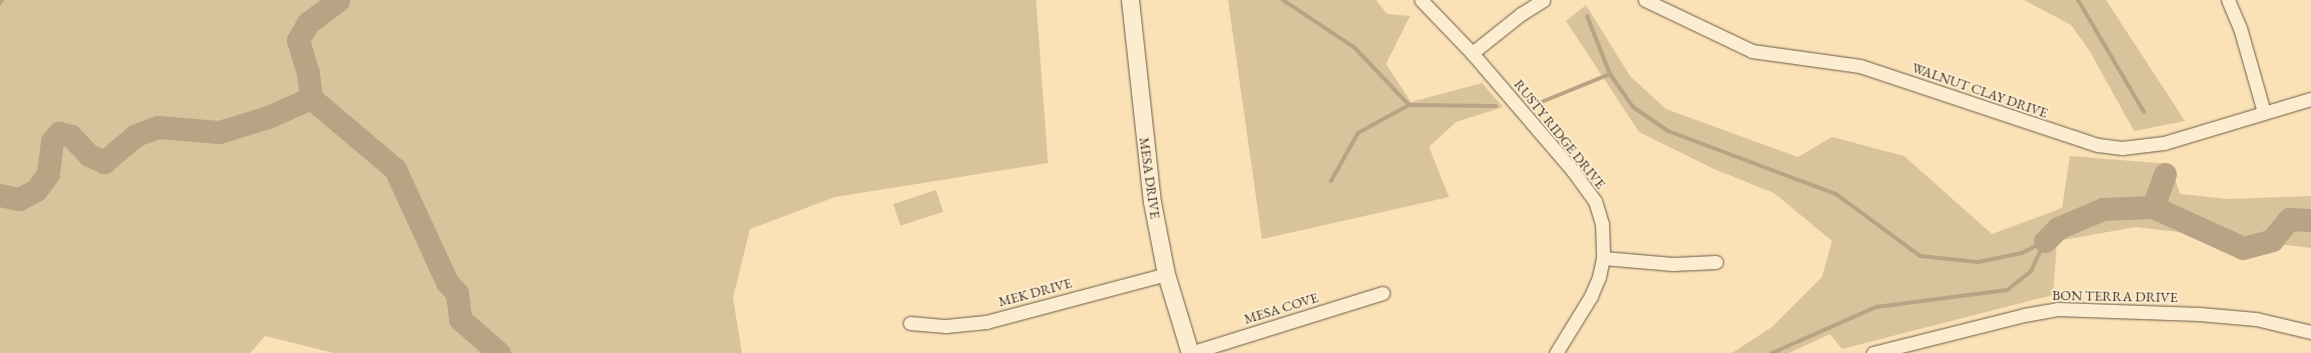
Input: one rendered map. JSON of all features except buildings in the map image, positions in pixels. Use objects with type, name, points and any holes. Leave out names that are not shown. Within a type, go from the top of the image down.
[{"type":"street","name":"MESA DRIVE","points":[[1130,0],[1152,202],[1166,274],[1190,353]]},
{"type":"street","name":"RUSTY RIDGE DRIVE","points":[[1421,0],[1472,53],[1573,171],[1595,201],[1602,224],[1603,258],[1591,296],[1556,353]]},
{"type":"street","points":[[1472,53],[1521,14],[1543,0]]},
{"type":"street","name":"WALNUT CLAY DRIVE","points":[[1644,0],[1752,51],[1860,66],[2098,145],[2122,148],[2164,143],[2311,99]]},
{"type":"street","points":[[2228,0],[2240,28],[2264,112]]},
{"type":"street","points":[[1603,258],[1673,264],[1716,262]]},
{"type":"street","name":"MEK DRIVE","points":[[910,323],[946,326],[986,322],[1166,274]]},
{"type":"street","name":"MESA COVE","points":[[1190,353],[1383,293]]},
{"type":"street","name":"BON TERRA DRIVE","points":[[1873,353],[2016,317],[2057,309],[2199,314],[2256,319],[2311,332]]},
{"type":"shaded area","points":[[0,0],[1036,0],[1048,163],[835,197],[750,229],[733,298],[742,353],[334,353],[265,336],[250,353],[0,353]]},
{"type":"shaded area","points":[[1228,0],[1376,0],[1387,14],[1410,16],[1386,64],[1411,102],[1482,83],[1503,107],[1456,122],[1429,147],[1449,197],[1262,239]]},
{"type":"shaded area","points":[[2024,0],[2106,0],[2185,121],[2134,131],[2089,50],[2071,25]]},
{"type":"shaded area","points":[[1586,5],[1630,76],[1666,109],[1798,157],[1832,137],[1904,156],[1992,234],[2062,208],[2070,156],[2170,164],[2180,194],[2229,199],[2311,196],[2311,248],[2136,227],[2057,241],[2053,295],[1842,349],[1830,334],[1789,353],[1732,353],[1772,327],[1822,277],[1832,241],[1774,193],[1714,169],[1639,132],[1566,21]]},
{"type":"shaded area","points":[[936,190],[943,212],[900,226],[893,204]]},
{"type":"waterway","points":[[0,195],[19,199],[36,190],[48,174],[52,141],[59,133],[71,136],[89,155],[104,162],[136,135],[158,127],[219,132],[268,117],[311,98],[308,73],[298,40],[308,23],[338,0]]},
{"type":"waterway","points":[[1283,0],[1355,48],[1409,105],[1496,106]]},
{"type":"waterway","points":[[2078,0],[2144,112]]},
{"type":"waterway","points":[[1587,16],[1610,74]]},
{"type":"waterway","points":[[1539,103],[1610,74],[1633,107],[1668,131],[1836,194],[1920,256],[1978,262],[2022,253],[2045,241]]},
{"type":"waterway","points":[[311,98],[395,169],[447,282],[457,293],[460,319],[499,353]]},
{"type":"waterway","points":[[1331,181],[1358,133],[1409,105]]},
{"type":"waterway","points":[[2165,174],[2153,207],[2243,248],[2272,240],[2289,219],[2311,220]]},
{"type":"waterway","points":[[2045,241],[2058,228],[2103,209],[2153,207]]},
{"type":"waterway","points":[[1772,353],[1876,307],[2007,290],[2031,271],[2045,241]]}]
